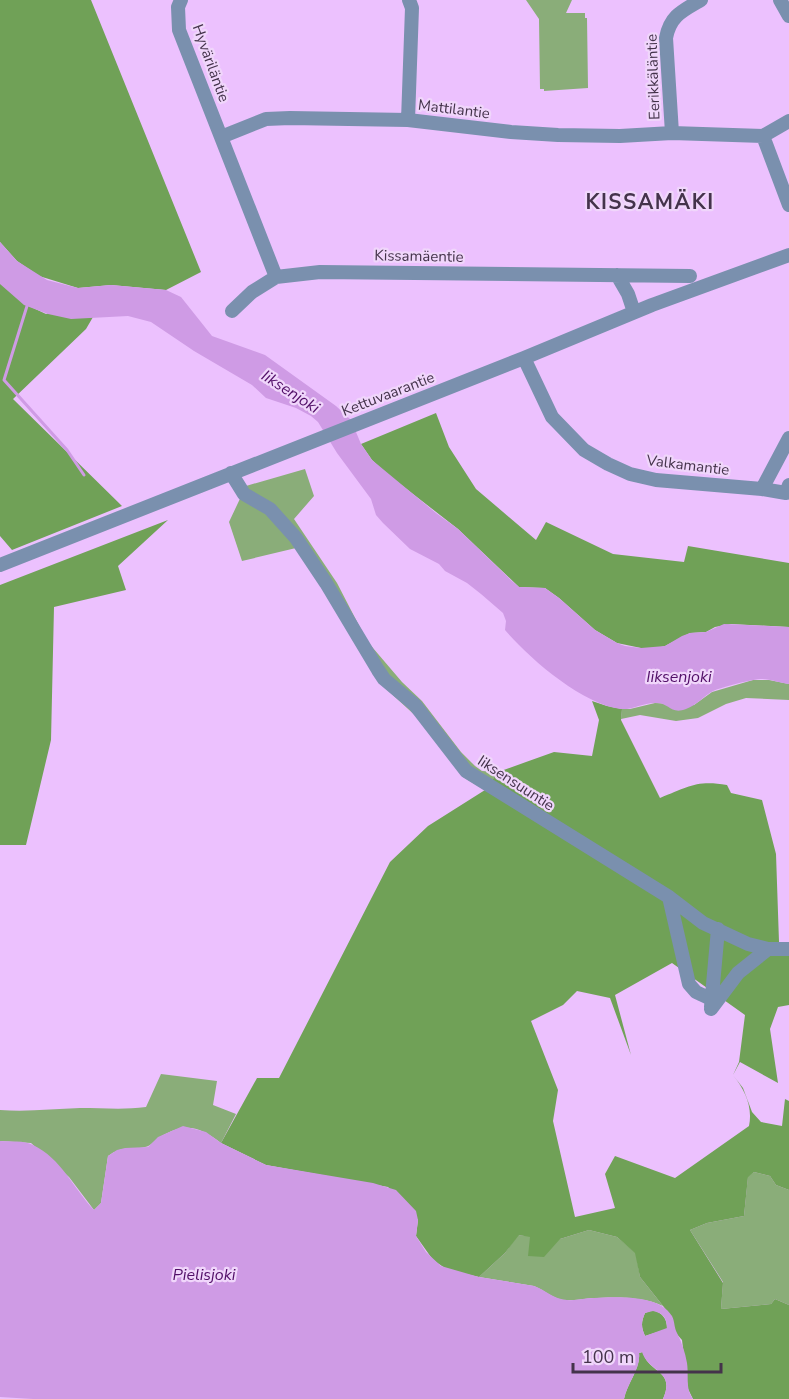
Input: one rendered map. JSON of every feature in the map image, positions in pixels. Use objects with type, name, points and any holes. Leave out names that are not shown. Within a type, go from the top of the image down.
[{"type":"street","name":"Hyväriläntie","points":[[181,0],[178,7],[179,30],[221,137]]},
{"type":"street","points":[[408,120],[412,8],[409,0]]},
{"type":"street","name":"Eerikkäläntie","points":[[672,133],[666,38],[668,25],[679,13],[701,0]]},
{"type":"street","points":[[780,0],[789,16]]},
{"type":"street","name":"Mattilantie","points":[[221,137],[266,119],[408,120],[523,133],[620,136],[672,133],[763,136]]},
{"type":"street","points":[[789,121],[763,136],[789,205]]},
{"type":"street","points":[[221,137],[276,277]]},
{"type":"street","name":"Kettuvaarantie","points":[[0,565],[524,358],[634,312],[789,255]]},
{"type":"street","name":"Kissamäentie","points":[[232,311],[252,292],[276,277],[320,272],[690,276]]},
{"type":"street","points":[[616,275],[628,294],[634,312]]},
{"type":"street","name":"Valkamantie","points":[[524,358],[552,417],[584,450],[608,464],[630,474],[656,480],[786,493],[789,485]]},
{"type":"street","points":[[762,489],[783,464],[789,438]]},
{"type":"street","name":"Iiksensuuntie","points":[[231,473],[244,494],[270,509],[286,525],[326,583],[384,679],[415,705],[466,771],[669,897],[704,923],[740,941],[768,949],[789,949]]},
{"type":"street","points":[[669,897],[689,984],[696,992],[711,999]]},
{"type":"street","points":[[718,929],[711,1009],[738,973],[768,949]]},
{"type":"green space","points":[[0,0],[91,0],[201,272],[166,290],[111,285],[78,288],[39,276],[17,261],[0,242]]},
{"type":"green space","points":[[526,0],[572,0],[566,13],[585,13],[588,88],[544,91],[540,89],[539,19]]},
{"type":"green space","points":[[0,282],[29,306],[46,314],[58,310],[93,317],[86,329],[13,399],[122,506],[12,550],[0,536]]},
{"type":"green space","points":[[436,413],[449,447],[476,489],[536,540],[546,522],[613,554],[684,562],[688,546],[789,563],[789,627],[731,624],[715,627],[706,632],[690,633],[665,646],[641,648],[617,643],[595,630],[545,588],[519,587],[458,529],[386,473],[372,460],[361,444]]},
{"type":"green space","points":[[305,469],[314,496],[294,519],[337,583],[367,641],[402,682],[422,701],[461,752],[475,766],[482,771],[498,772],[485,790],[463,777],[419,719],[383,686],[326,589],[296,548],[242,561],[229,522],[246,486]]},
{"type":"green space","points":[[168,520],[118,566],[126,590],[54,607],[51,740],[26,845],[0,845],[0,585]]},
{"type":"green space","points":[[753,680],[789,684],[789,700],[746,698],[726,704],[698,718],[676,721],[640,715],[621,719],[622,709],[655,703],[694,705],[712,692]]},
{"type":"green space","points":[[592,701],[622,709],[621,720],[660,798],[685,788],[707,783],[727,785],[731,793],[762,800],[776,854],[779,942],[789,942],[789,1005],[778,1007],[770,1029],[778,1083],[740,1062],[733,1075],[743,1088],[752,1112],[761,1122],[782,1126],[785,1099],[789,1101],[789,1190],[776,1185],[770,1176],[754,1172],[748,1177],[744,1216],[707,1223],[690,1230],[723,1283],[721,1309],[771,1304],[775,1299],[789,1305],[789,1399],[693,1399],[688,1389],[682,1340],[675,1332],[671,1316],[640,1277],[635,1253],[617,1237],[589,1230],[560,1239],[544,1257],[528,1256],[530,1237],[519,1235],[505,1253],[479,1277],[448,1270],[433,1260],[416,1236],[418,1220],[388,1187],[266,1165],[221,1143],[257,1078],[279,1078],[390,862],[428,826],[485,790],[498,772],[554,752],[592,756],[599,720]],"holes":[[[672,963],[745,1015],[739,1062],[733,1075],[749,1105],[749,1126],[675,1178],[615,1156],[605,1174],[615,1208],[575,1217],[553,1121],[558,1090],[531,1021],[563,1005],[577,991],[610,998],[631,1055],[615,995]]]},
{"type":"green space","points":[[161,1074],[217,1081],[213,1105],[236,1114],[221,1143],[199,1130],[184,1128],[169,1132],[147,1146],[122,1149],[108,1156],[101,1203],[94,1210],[69,1177],[31,1143],[0,1141],[0,1110],[146,1107]]},
{"type":"green space","points":[[754,1172],[770,1176],[776,1185],[789,1190],[789,1305],[775,1299],[771,1304],[721,1309],[723,1282],[690,1230],[707,1223],[744,1216],[748,1176]]},
{"type":"green space","points":[[589,1230],[617,1237],[636,1253],[640,1277],[663,1306],[647,1300],[628,1298],[563,1300],[534,1286],[479,1277],[505,1253],[518,1235],[560,1239]]},
{"type":"green space","points":[[653,1310],[664,1317],[667,1329],[645,1336],[642,1327],[643,1319],[645,1313]]},
{"type":"green space","points":[[643,1352],[650,1364],[664,1377],[666,1389],[663,1399],[624,1399],[638,1364],[639,1353]]},
{"type":"water","name":"Iiksenjoki","points":[[0,242],[17,261],[47,280],[78,288],[111,285],[166,290],[181,297],[212,336],[265,355],[336,406],[351,420],[361,444],[372,460],[458,529],[519,587],[545,588],[595,630],[617,643],[641,648],[665,646],[690,633],[706,632],[724,624],[789,627],[789,684],[762,679],[752,680],[713,691],[694,705],[677,711],[657,703],[621,709],[590,699],[558,678],[528,654],[505,630],[506,621],[503,613],[481,594],[445,571],[439,564],[410,549],[383,523],[376,515],[371,499],[337,453],[318,422],[311,416],[296,408],[266,398],[252,385],[194,351],[151,322],[128,316],[71,319],[24,305],[0,284]]},
{"type":"water","name":"Pielisjoki","points":[[183,1126],[206,1132],[221,1143],[266,1165],[373,1183],[396,1190],[416,1211],[418,1220],[416,1236],[426,1252],[441,1266],[479,1277],[534,1286],[562,1299],[625,1297],[657,1304],[666,1309],[673,1318],[685,1355],[688,1386],[693,1399],[663,1399],[666,1390],[664,1377],[645,1359],[642,1352],[639,1353],[638,1365],[624,1399],[33,1399],[0,1397],[0,1141],[25,1142],[43,1151],[59,1166],[94,1210],[101,1203],[108,1156],[125,1148],[148,1147],[158,1137]],"holes":[[[656,1312],[664,1316],[667,1328],[645,1336],[642,1324],[645,1313]]]},
{"type":"waterway","points":[[27,306],[4,380],[67,450],[84,475]]},
{"type":"district","name":"KISSAMÄKI","points":[[650,202]]}]
